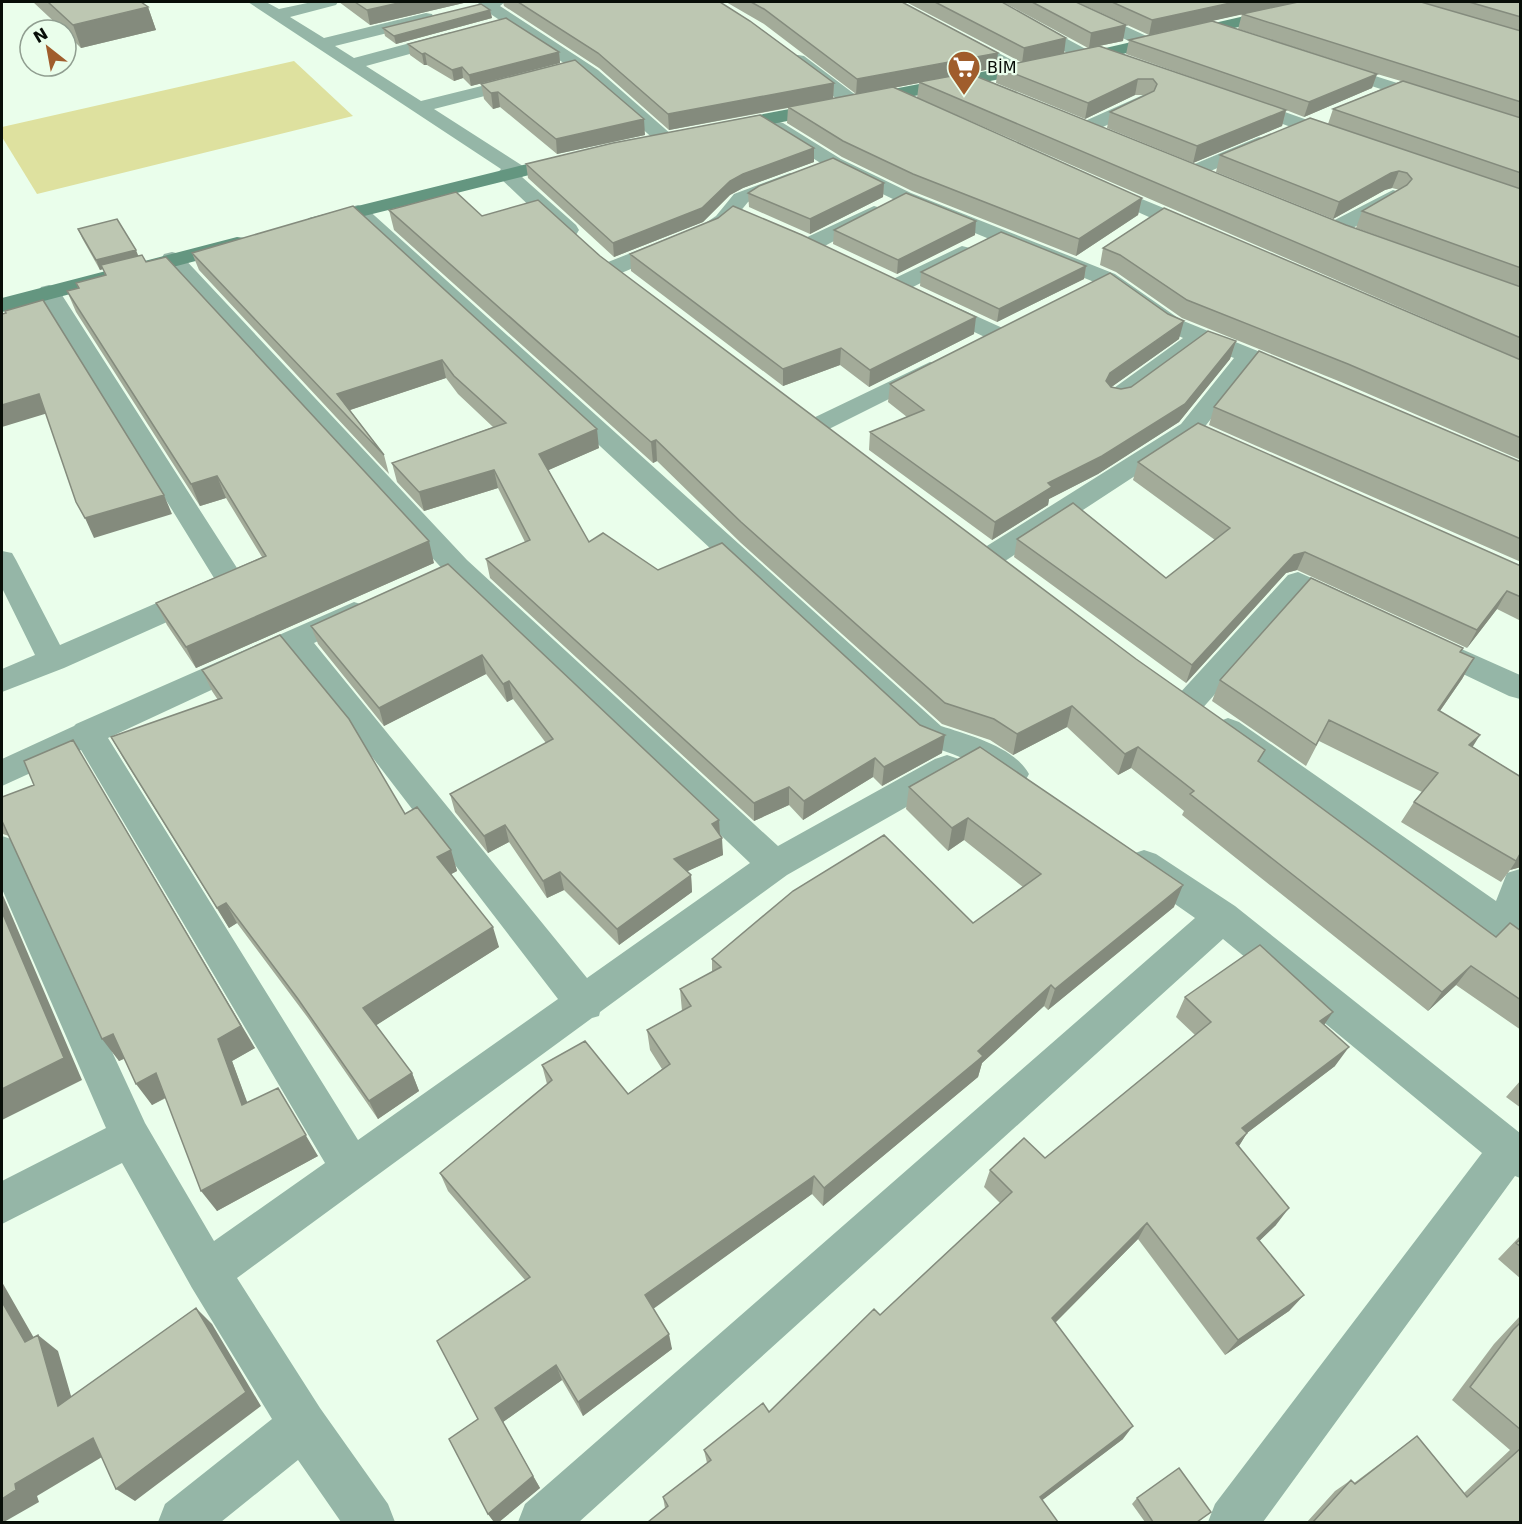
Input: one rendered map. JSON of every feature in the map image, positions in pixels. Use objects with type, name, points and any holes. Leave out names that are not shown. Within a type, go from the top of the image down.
[{"type":"main road","points":[[645,143],[1019,71],[1325,2]]},
{"type":"main road","points":[[293,228],[593,154]]},
{"type":"main road","points":[[2,304],[260,236]]},
{"type":"street","points":[[256,2],[418,107],[513,173],[596,256],[639,290]]},
{"type":"street","points":[[276,15],[330,2]]},
{"type":"street","points":[[891,2],[1019,71]]},
{"type":"street","points":[[988,2],[1094,55],[1135,66]]},
{"type":"street","points":[[1061,2],[1147,43]]},
{"type":"street","points":[[486,3],[580,66],[665,139]]},
{"type":"street","points":[[321,44],[442,14]]},
{"type":"street","points":[[488,27],[511,20]]},
{"type":"street","points":[[1210,28],[1243,39]]},
{"type":"street","points":[[352,64],[465,33]]},
{"type":"street","points":[[783,49],[854,103]]},
{"type":"street","points":[[1320,63],[1521,128]]},
{"type":"street","points":[[418,107],[580,66]]},
{"type":"street","points":[[969,81],[1000,94]]},
{"type":"street","points":[[1365,100],[1396,88]]},
{"type":"street","points":[[894,95],[925,109]]},
{"type":"street","points":[[1225,97],[1356,143]]},
{"type":"street","points":[[1083,129],[1143,101]]},
{"type":"street","points":[[1192,172],[1334,112]]},
{"type":"street","points":[[764,120],[834,163],[904,197],[996,236],[1088,261],[1107,279],[1173,325],[1321,385]]},
{"type":"street","points":[[1062,120],[1105,137]]},
{"type":"street","points":[[596,256],[711,228],[741,214],[741,198],[834,163]]},
{"type":"street","points":[[1170,163],[1214,181]]},
{"type":"street","points":[[1082,180],[1150,219],[1214,238]]},
{"type":"street","points":[[1335,229],[1393,196]]},
{"type":"street","points":[[811,245],[904,197]]},
{"type":"street","points":[[358,211],[930,734],[977,751],[1036,791]]},
{"type":"street","points":[[1312,220],[1360,239]]},
{"type":"street","points":[[842,445],[807,419],[958,355],[1009,330],[887,281],[996,236]]},
{"type":"street","points":[[172,259],[457,567],[775,865]]},
{"type":"street","points":[[1077,294],[1107,279]]},
{"type":"street","points":[[2,681],[231,582],[49,292]]},
{"type":"street","points":[[1116,398],[1201,336]]},
{"type":"street","points":[[992,556],[1201,434],[1249,356]]},
{"type":"street","points":[[2,560],[53,660]]},
{"type":"street","points":[[424,581],[457,567]]},
{"type":"street","points":[[1369,616],[1298,582],[1180,696],[1513,933],[1521,884]]},
{"type":"street","points":[[2,773],[87,732],[381,600]]},
{"type":"street","points":[[1410,636],[1521,688]]},
{"type":"street","points":[[294,639],[377,740],[585,1004]]},
{"type":"street","points":[[87,732],[352,1169]]},
{"type":"street","points":[[208,1272],[585,1004],[775,865],[977,751]]},
{"type":"street","points":[[2,850],[130,1137],[208,1272],[303,1425],[370,1522]]},
{"type":"street","points":[[1124,850],[1222,917],[1515,1154],[1233,1522]]},
{"type":"street","points":[[543,1522],[1222,917]]},
{"type":"street","points":[[2,1203],[130,1137]]},
{"type":"street","points":[[183,1522],[303,1425]]},
{"type":"green space","points":[[294,61],[353,116],[37,194],[2,137],[2,127]]},
{"type":"building","points":[[48,2],[141,2],[148,7],[78,24],[78,18],[65,18]]},
{"type":"building","points":[[355,2],[403,2],[367,10]]},
{"type":"building","points":[[518,2],[720,2],[750,21],[834,83],[668,114],[598,53]]},
{"type":"building","points":[[751,2],[902,2],[998,53],[857,79],[764,9]]},
{"type":"building","points":[[935,2],[1002,2],[1066,38],[1024,48]]},
{"type":"building","points":[[1032,2],[1076,2],[1126,25],[1091,33]]},
{"type":"building","points":[[1112,2],[1235,2],[1152,20]]},
{"type":"building","points":[[1298,2],[1421,2],[1521,31],[1521,102],[1242,14]]},
{"type":"building","points":[[1469,2],[1521,2],[1521,17]]},
{"type":"building","points":[[481,4],[490,10],[394,36],[383,28]]},
{"type":"building","points":[[506,18],[559,52],[469,75],[462,67],[452,70],[408,44]]},
{"type":"building","points":[[1212,21],[1377,74],[1309,102],[1129,40]]},
{"type":"building","points":[[1099,46],[1286,110],[1197,146],[1110,112],[1154,91],[1157,84],[1153,79],[1138,79],[1088,103],[998,67]]},
{"type":"building","points":[[575,60],[644,119],[556,139],[498,92],[491,93],[481,84]]},
{"type":"building","points":[[968,73],[1346,225],[1521,287],[1521,338],[919,82]]},
{"type":"building","points":[[1403,81],[1521,118],[1521,173],[1333,109]]},
{"type":"building","points":[[893,87],[1142,198],[1079,239],[913,174],[843,141],[788,107]]},
{"type":"building","points":[[760,115],[814,148],[743,174],[730,181],[702,208],[613,243],[526,164],[613,143]]},
{"type":"building","points":[[1310,118],[1521,189],[1521,268],[1362,211],[1407,185],[1412,179],[1407,173],[1399,171],[1391,173],[1339,202],[1220,155]]},
{"type":"building","points":[[833,158],[884,183],[810,219],[748,193],[759,186]]},
{"type":"building","points":[[456,192],[482,216],[538,200],[600,256],[1136,659],[1265,750],[1258,761],[1496,937],[1510,923],[1521,931],[1521,1000],[1471,966],[1442,992],[1190,794],[1194,791],[1138,747],[1125,754],[1072,706],[1017,734],[994,719],[945,703],[741,522],[656,440],[651,442],[389,210]]},
{"type":"building","points":[[906,193],[976,221],[898,260],[834,230]]},
{"type":"building","points":[[353,206],[597,429],[539,454],[589,542],[603,533],[658,570],[722,543],[920,725],[945,735],[884,767],[875,758],[804,801],[789,787],[754,803],[486,559],[530,540],[494,470],[419,492],[392,463],[506,423],[454,376],[442,360],[337,394],[384,455],[192,253]]},
{"type":"building","points":[[733,206],[802,235],[976,317],[870,370],[841,348],[783,369],[630,254],[718,218]]},
{"type":"building","points":[[1164,208],[1521,360],[1521,438],[1348,364],[1187,300],[1120,255],[1103,248]]},
{"type":"building","points":[[117,219],[136,250],[96,260],[78,229]]},
{"type":"building","points":[[1001,232],[1086,266],[999,309],[921,272]]},
{"type":"building","points":[[142,255],[146,262],[166,257],[429,541],[186,647],[156,603],[266,556],[217,476],[191,484],[67,291],[79,288],[76,283],[106,275],[101,265]]},
{"type":"building","points":[[1110,273],[1168,314],[1184,321],[1110,373],[1106,381],[1111,387],[1121,389],[1131,387],[1208,331],[1236,341],[1185,404],[1102,456],[1048,483],[1052,487],[995,522],[870,432],[924,410],[890,384]]},
{"type":"building","points":[[43,300],[164,495],[85,518],[76,502],[39,394],[2,405],[2,314],[6,313],[5,311]]},
{"type":"building","points":[[1259,351],[1521,462],[1521,539],[1214,407]]},
{"type":"building","points":[[1198,423],[1521,566],[1521,597],[1507,591],[1477,630],[1305,552],[1294,555],[1192,665],[1017,539],[1073,503],[1166,578],[1230,528],[1138,462]]},
{"type":"building","points":[[448,564],[719,820],[712,824],[722,838],[674,859],[691,875],[617,929],[560,872],[543,881],[505,825],[484,836],[450,794],[553,739],[509,681],[503,684],[482,655],[379,708],[311,626]]},
{"type":"building","points":[[1311,578],[1463,648],[1460,652],[1474,658],[1438,710],[1480,735],[1469,745],[1521,777],[1521,852],[1516,861],[1414,802],[1438,773],[1329,720],[1316,745],[1220,680]]},
{"type":"building","points":[[280,635],[349,719],[405,814],[417,807],[451,850],[437,857],[493,927],[363,1008],[412,1073],[369,1101],[298,999],[226,903],[217,908],[111,737],[222,698],[202,670]]},
{"type":"building","points":[[73,740],[241,1026],[218,1039],[242,1105],[278,1088],[306,1135],[201,1191],[156,1073],[136,1084],[113,1034],[102,1039],[2,821],[2,797],[34,785],[24,761]]},
{"type":"building","points":[[980,747],[1183,885],[1055,989],[1051,985],[978,1051],[983,1056],[824,1188],[814,1176],[645,1295],[669,1334],[578,1402],[556,1365],[495,1408],[533,1476],[488,1514],[449,1439],[478,1419],[437,1341],[530,1277],[440,1173],[552,1080],[542,1065],[585,1041],[628,1094],[670,1064],[647,1030],[691,1006],[680,989],[721,967],[712,959],[793,891],[884,835],[973,923],[1041,874],[968,818],[952,828],[909,787]]},
{"type":"building","points":[[2,912],[64,1058],[2,1089]]},
{"type":"building","points":[[1260,945],[1333,1012],[1320,1021],[1349,1047],[1242,1128],[1247,1133],[1236,1143],[1289,1208],[1257,1238],[1304,1295],[1238,1340],[1147,1223],[1052,1318],[1133,1426],[1040,1497],[1058,1522],[648,1522],[668,1506],[663,1497],[711,1460],[704,1450],[763,1403],[769,1412],[874,1309],[880,1315],[1012,1192],[990,1170],[1024,1138],[1045,1158],[1211,1022],[1185,997]]},
{"type":"building","points":[[2,1302],[25,1342],[38,1335],[58,1406],[196,1308],[246,1392],[116,1489],[93,1438],[15,1484],[16,1490],[2,1499]]},
{"type":"building","points":[[1521,1322],[1521,1430],[1470,1387]]},
{"type":"building","points":[[1417,1436],[1467,1497],[1521,1448],[1521,1522],[1313,1522],[1351,1480],[1355,1484]]},
{"type":"building","points":[[1179,1468],[1211,1512],[1197,1522],[1153,1522],[1137,1498]]},
{"type":"place","name":"BİM","points":[[964,96]]}]
